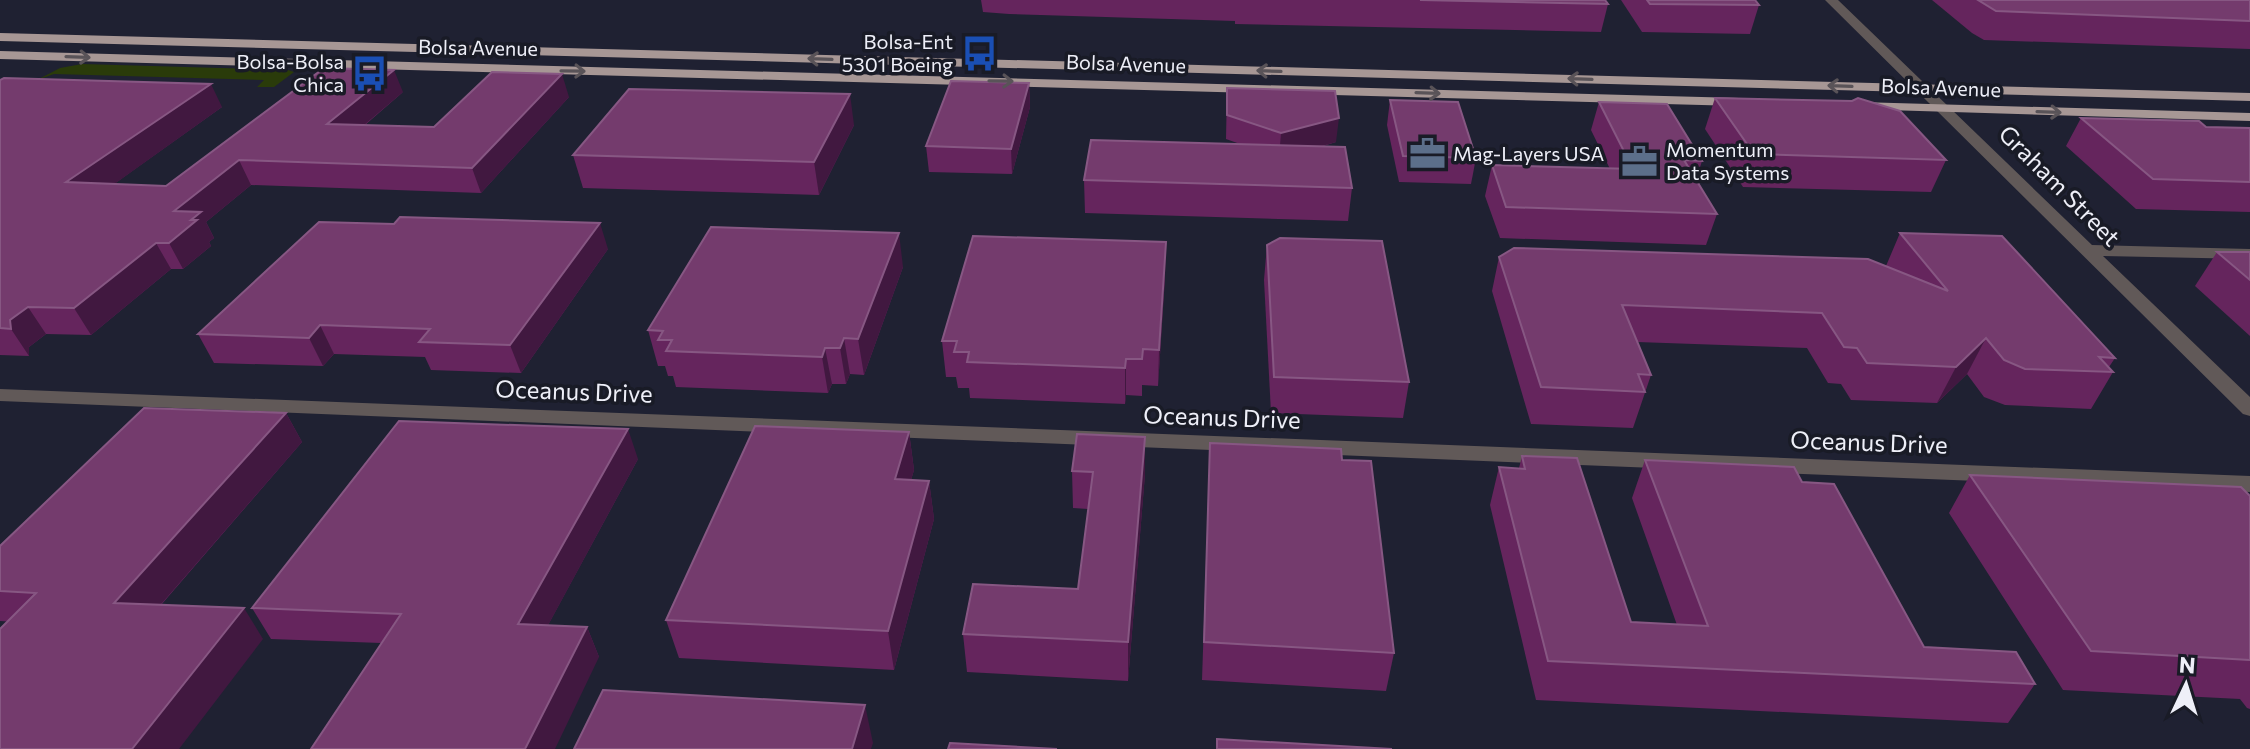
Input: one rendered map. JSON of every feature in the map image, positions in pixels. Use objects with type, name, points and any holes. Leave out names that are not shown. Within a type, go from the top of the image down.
[{"type":"main road","name":"Bolsa Avenue","points":[[0,37],[2250,97]]},
{"type":"main road","name":"Bolsa Avenue","points":[[0,55],[1756,103]]},
{"type":"main road","points":[[923,79],[926,62]]},
{"type":"main road","name":"Bolsa Avenue","points":[[1850,106],[2250,117]]},
{"type":"street","name":"Graham Street","points":[[1831,0],[2250,409]]},
{"type":"street","points":[[2087,250],[2250,254]]},
{"type":"street","name":"Oceanus Drive","points":[[0,395],[2250,484]]},
{"type":"shaded area","points":[[0,0],[2250,0],[2250,749],[0,749]]},
{"type":"green space","points":[[82,64],[294,72],[274,87],[257,87],[264,80],[54,74],[37,80],[60,68]]},
{"type":"building","points":[[1420,0],[1605,0],[1608,4]]},
{"type":"building","points":[[1647,0],[1755,0],[1759,5],[1650,4]]},
{"type":"building","points":[[1978,0],[2250,0],[2250,21],[1996,11]]},
{"type":"building","points":[[324,68],[394,70],[327,124],[434,127],[492,72],[562,74],[472,168],[239,160],[174,211],[201,212],[191,220],[197,220],[169,243],[156,243],[74,308],[28,307],[10,320],[11,329],[0,328],[0,80],[211,84],[66,182],[166,186]]},
{"type":"building","points":[[951,81],[1029,83],[1011,149],[926,146]]},
{"type":"building","points":[[1227,88],[1335,91],[1339,118],[1281,133],[1227,115]]},
{"type":"building","points":[[629,89],[850,94],[814,162],[573,155]]},
{"type":"building","points":[[1715,98],[1852,101],[1858,98],[1900,111],[1946,160],[1754,154]]},
{"type":"building","points":[[1390,100],[1458,102],[1476,158],[1403,156]]},
{"type":"building","points":[[1599,102],[1667,104],[1702,161],[1684,160],[1717,214],[1506,207],[1492,165],[1633,169]]},
{"type":"building","points":[[2081,118],[2199,121],[2206,127],[2250,128],[2250,182],[2153,179]]},
{"type":"building","points":[[1091,140],[1345,147],[1352,188],[1084,180]]},
{"type":"building","points":[[400,217],[600,223],[510,345],[419,342],[430,329],[320,325],[309,338],[198,334],[319,222],[394,224]]},
{"type":"building","points":[[711,227],[899,233],[858,339],[844,338],[840,348],[825,348],[822,357],[666,351],[672,340],[658,340],[663,331],[648,330]]},
{"type":"building","points":[[1900,233],[2002,236],[2115,358],[2099,357],[2113,372],[2025,369],[2004,360],[1986,338],[1956,367],[1867,363],[1857,348],[1844,347],[1822,313],[1622,305],[1651,375],[1638,374],[1645,392],[1541,387],[1499,257],[1514,248],[1868,259],[1948,291]]},
{"type":"building","points":[[973,236],[1166,242],[1159,350],[1143,349],[1142,359],[1126,359],[1125,368],[967,362],[969,352],[954,352],[957,341],[942,341]]},
{"type":"building","points":[[1280,238],[1382,241],[1409,382],[1274,377],[1267,245]]},
{"type":"building","points":[[2217,252],[2250,252],[2250,280]]},
{"type":"building","points":[[144,408],[286,413],[114,603],[244,608],[132,749],[0,749],[0,629],[36,593],[0,591],[0,546]]},
{"type":"building","points":[[399,421],[628,429],[518,624],[587,627],[525,749],[311,749],[401,614],[252,608]]},
{"type":"building","points":[[755,426],[909,432],[895,479],[929,481],[888,631],[666,620]]},
{"type":"building","points":[[1077,434],[1145,437],[1128,642],[963,634],[973,584],[1078,589],[1093,472],[1072,471]]},
{"type":"building","points":[[1210,443],[1341,449],[1342,460],[1371,461],[1394,653],[1204,642]]},
{"type":"building","points":[[1522,456],[1577,458],[1631,622],[1708,626],[1645,460],[1794,467],[1802,482],[1834,484],[1924,647],[2016,652],[2035,684],[1548,661],[1499,467],[1525,469]]},
{"type":"building","points":[[1970,475],[2241,487],[2250,496],[2250,660],[2091,651]]},
{"type":"building","points":[[603,690],[865,705],[852,749],[574,749]]},
{"type":"building","points":[[1217,739],[1392,749],[1217,749]]},
{"type":"building","points":[[950,743],[1057,749],[948,749]]},
{"type":"place","name":"Bolsa-Ent 5301 Boeing","points":[[979,53]]},
{"type":"place","name":"Bolsa-Bolsa Chica","points":[[370,74]]},
{"type":"place","name":"Mag-Layers USA","points":[[1427,154]]},
{"type":"place","name":"Momentum Data Systems","points":[[1640,161]]}]
